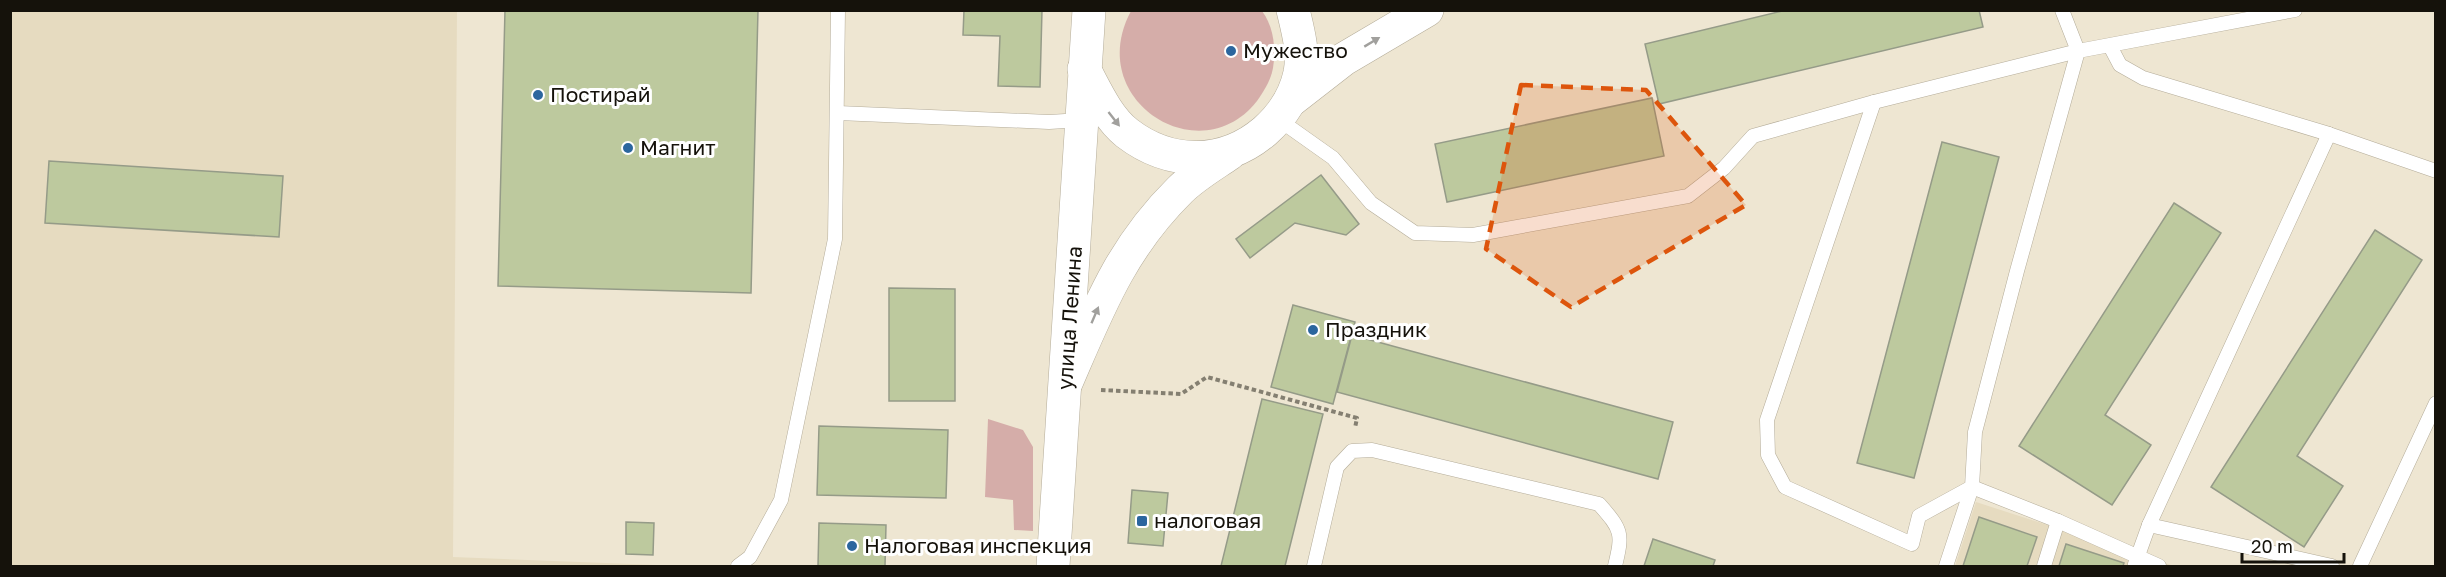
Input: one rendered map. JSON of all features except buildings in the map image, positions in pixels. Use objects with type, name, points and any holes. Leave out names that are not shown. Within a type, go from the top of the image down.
[{"type":"street","points":[[1284,110],[1300,74],[1301,43],[1293,10]]},
{"type":"street","points":[[1084,69],[1114,121],[1145,146],[1177,157],[1213,157],[1250,144],[1284,110],[1344,59],[1427,10]]},
{"type":"street","name":"улица Ленина","points":[[1053,567],[1084,120],[1084,69],[1091,15]]},
{"type":"street","points":[[1065,388],[1104,294],[1135,240],[1181,188],[1229,153]]},
{"type":"lane","points":[[738,567],[750,557],[781,500],[835,239],[838,10]]},
{"type":"lane","points":[[1946,567],[1972,487],[1976,432],[2017,271],[2078,51],[2062,10]]},
{"type":"lane","points":[[1284,110],[1333,158],[1371,203],[1415,233],[1473,235],[1688,196],[1724,168],[1753,136],[1874,102],[2078,51],[2295,10]]},
{"type":"lane","points":[[2110,46],[2121,65],[2143,78],[2329,134],[2436,171]]},
{"type":"lane","points":[[1874,102],[1767,420],[1768,455],[1785,487],[1912,544],[1919,516],[1972,487]]},
{"type":"lane","points":[[838,113],[1049,122],[1084,120]]},
{"type":"lane","points":[[2136,562],[2149,525],[2329,134]]},
{"type":"lane","points":[[2360,567],[2436,403]]},
{"type":"lane","points":[[1314,567],[1337,467],[1352,451],[1372,450],[1599,504],[1617,524],[1621,541],[1615,567]]},
{"type":"lane","points":[[1972,487],[2058,521],[2136,562],[2159,567]]},
{"type":"lane","points":[[2044,567],[2058,521]]},
{"type":"lane","points":[[2149,525],[2332,567]]},
{"type":"path","points":[[1065,388],[1181,394],[1207,377],[1357,417],[1352,451]]},
{"type":"highlighted area","points":[[1521,85],[1646,90],[1746,205],[1571,307],[1486,249]]},
{"type":"shaded area","points":[[10,11],[457,11],[453,557],[683,566],[11,566]]},
{"type":"shaded area","points":[[1131,11],[1262,11],[1272,31],[1274,46],[1273,68],[1265,89],[1257,101],[1233,122],[1207,130],[1179,128],[1155,117],[1135,98],[1122,73],[1120,43]]},
{"type":"shaded area","points":[[988,419],[1023,430],[1033,447],[1033,531],[1014,530],[1013,500],[985,497]]},
{"type":"shaded area","points":[[1976,502],[2174,566],[1955,566]]},
{"type":"place","name":"Мужество","points":[[1231,51]]},
{"type":"place","name":"Постирай","points":[[538,95]]},
{"type":"place","name":"Магнит","points":[[628,148]]},
{"type":"place","name":"Праздник","points":[[1313,330]]},
{"type":"place","name":"налоговая","points":[[1142,521]]},
{"type":"place","name":"Налоговая инспекция","points":[[852,546]]}]
